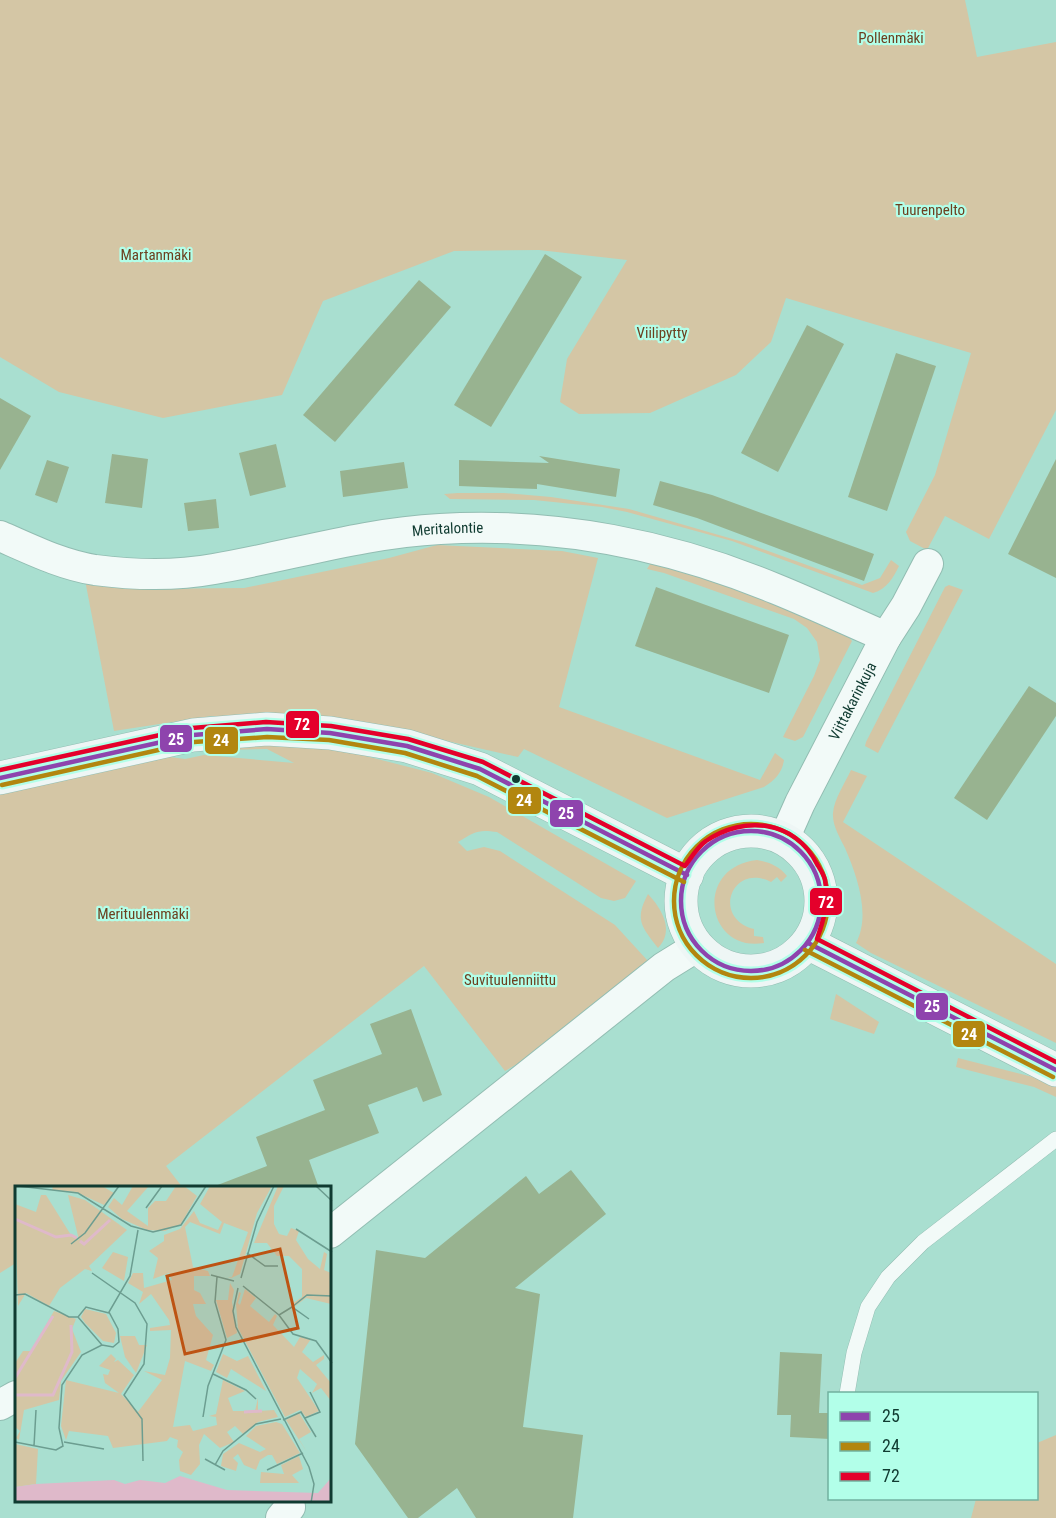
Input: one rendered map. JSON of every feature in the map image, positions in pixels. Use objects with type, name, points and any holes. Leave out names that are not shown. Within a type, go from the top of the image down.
[{"type":"street","name":"Meritalontie","points":[[0,536],[61,561],[93,569],[171,574],[213,570],[343,541],[395,532],[442,528],[572,533],[610,539],[681,556],[775,588],[886,637]]},
{"type":"street","name":"Viittakarinkuja","points":[[784,839],[800,803],[886,637],[906,606],[928,564]]},
{"type":"street","points":[[0,778],[193,735],[267,729],[330,733],[407,746],[480,769],[687,875]]},
{"type":"street","points":[[754,831],[784,839],[801,851],[811,864],[818,879],[821,912],[816,928],[808,943],[797,955],[767,970],[750,972],[718,963],[698,946],[685,925],[681,908],[682,891],[687,875],[695,860],[707,847],[737,832],[754,831]]},
{"type":"street","points":[[808,943],[1056,1070]]},
{"type":"street","points":[[332,1231],[664,967],[698,946]]},
{"type":"street","points":[[0,1405],[15,1397]]},
{"type":"lane","points":[[848,1392],[854,1353],[868,1307],[888,1277],[923,1242],[1056,1139]]},
{"type":"green space","name":"Tuurenpelto","points":[[0,0],[965,0],[977,57],[1056,42],[1056,410],[989,539],[945,516],[927,550],[910,541],[906,532],[935,475],[971,353],[786,298],[771,342],[736,375],[650,413],[579,414],[560,402],[567,359],[627,260],[539,250],[454,251],[323,301],[282,395],[163,418],[59,392],[0,357]]},
{"type":"green space","points":[[504,493],[551,497],[629,509],[743,542],[862,585],[880,578],[891,560],[899,566],[886,586],[873,593],[732,541],[627,512],[534,500],[450,499],[444,494]]},
{"type":"green space","points":[[437,545],[562,551],[598,558],[559,707],[760,780],[775,753],[784,760],[780,772],[764,787],[667,818],[524,749],[518,757],[412,733],[298,716],[212,716],[114,731],[85,580],[132,589],[244,588],[389,558]]},
{"type":"green space","points":[[652,561],[826,621],[847,635],[852,641],[803,737],[795,741],[783,737],[820,660],[817,642],[807,628],[794,619],[647,569]]},
{"type":"green space","points":[[949,585],[963,590],[878,753],[865,746],[866,742],[945,587]]},
{"type":"green space","points":[[249,743],[283,743],[354,753],[432,773],[489,797],[636,881],[625,898],[614,901],[601,898],[497,832],[476,832],[458,842],[467,851],[484,847],[500,851],[615,925],[648,961],[526,1059],[505,1071],[424,966],[166,1166],[181,1186],[15,1186],[15,1264],[0,1273],[0,792],[170,757],[185,759],[204,755],[294,763],[267,749],[226,750]]},
{"type":"green space","points":[[851,770],[867,776],[843,822],[1056,964],[1056,1043],[871,953],[856,943],[862,920],[861,895],[833,818],[835,802]]},
{"type":"green space","points":[[757,860],[774,865],[787,876],[781,882],[777,877],[771,882],[757,878],[746,879],[737,885],[730,904],[733,914],[741,923],[754,929],[754,936],[763,937],[764,943],[744,943],[729,935],[719,923],[715,908],[716,892],[723,877],[737,866]]},
{"type":"green space","points":[[648,894],[658,906],[665,920],[666,934],[658,948],[642,923],[641,910]]},
{"type":"green space","points":[[836,994],[879,1022],[874,1034],[830,1019]]},
{"type":"green space","points":[[958,1058],[1033,1077],[1056,1086],[1056,1097],[1034,1087],[956,1067]]},
{"type":"green space","points":[[1056,1435],[1056,1518],[971,1518],[976,1500],[1038,1500],[1038,1443]]},
{"type":"building","points":[[545,254],[582,277],[491,427],[454,405]]},
{"type":"building","points":[[419,280],[451,307],[335,442],[303,415]]},
{"type":"building","points":[[807,325],[844,344],[778,472],[741,453]]},
{"type":"building","points":[[896,353],[936,366],[887,511],[848,497]]},
{"type":"building","points":[[0,398],[31,416],[0,470]]},
{"type":"building","points":[[276,444],[286,487],[250,496],[239,453]]},
{"type":"building","points":[[112,454],[148,459],[142,508],[105,503]]},
{"type":"building","points":[[539,456],[620,469],[616,497],[537,484],[537,489],[459,486],[459,460],[549,463]]},
{"type":"building","points":[[1056,459],[1056,578],[1008,554]]},
{"type":"building","points":[[47,460],[69,467],[57,503],[35,495]]},
{"type":"building","points":[[404,462],[408,488],[343,497],[340,471]]},
{"type":"building","points":[[660,481],[712,495],[874,554],[864,581],[697,518],[653,505]]},
{"type":"building","points":[[216,499],[219,528],[188,531],[184,503]]},
{"type":"building","points":[[656,587],[789,635],[769,693],[635,646]]},
{"type":"building","points":[[1029,686],[1056,703],[1056,716],[987,820],[954,798]]},
{"type":"building","points":[[411,1009],[442,1095],[423,1102],[417,1087],[368,1105],[379,1133],[309,1160],[318,1186],[215,1186],[267,1166],[256,1137],[325,1110],[313,1080],[382,1054],[370,1024]]},
{"type":"building","points":[[571,1170],[606,1214],[515,1288],[540,1294],[523,1427],[583,1435],[573,1518],[476,1518],[457,1488],[418,1518],[408,1518],[355,1444],[376,1250],[425,1258],[526,1176],[539,1194]]},
{"type":"building","points":[[780,1352],[822,1354],[819,1413],[828,1413],[828,1439],[790,1437],[791,1415],[777,1415]]},
{"type":"transit line","name":"72","points":[[0,770],[192,728],[266,722],[331,726],[408,739],[483,762],[685,866],[703,843],[721,833],[736,827],[768,826],[796,838],[807,849],[824,876],[826,903],[817,939],[1056,1062]]},
{"type":"transit line","name":"25","points":[[0,778],[193,735],[267,729],[330,733],[407,746],[480,769],[687,875]]},
{"type":"transit line","name":"24","points":[[2,785],[194,742],[267,737],[329,740],[405,753],[477,776],[684,882]]},
{"type":"transit line","name":"24","points":[[751,824],[766,825],[781,830],[806,846],[822,871],[827,886],[828,901],[827,916],[822,931],[806,956],[781,972],[766,977],[751,978],[736,977],[721,972],[696,956],[680,931],[675,916],[674,901],[675,886],[680,871],[696,846],[721,830],[736,825],[751,824]]},
{"type":"transit line","name":"25","points":[[751,831],[778,836],[800,852],[816,874],[821,901],[816,928],[800,950],[778,966],[751,971],[724,966],[702,950],[686,928],[681,901],[686,874],[702,852],[724,836],[751,831]]},
{"type":"transit line","name":"25","points":[[808,943],[1056,1070]]},
{"type":"transit line","name":"24","points":[[805,950],[1053,1077]]},
{"type":"park label","name":"Pollenmäki","points":[[891,38]]},
{"type":"park label","name":"Martanmäki","points":[[156,255]]},
{"type":"park label","name":"Viilipytty","points":[[662,333]]},
{"type":"park label","name":"Merituulenmäki","points":[[143,914]]},
{"type":"park label","name":"Suvituulenniittu","points":[[510,980]]}]
